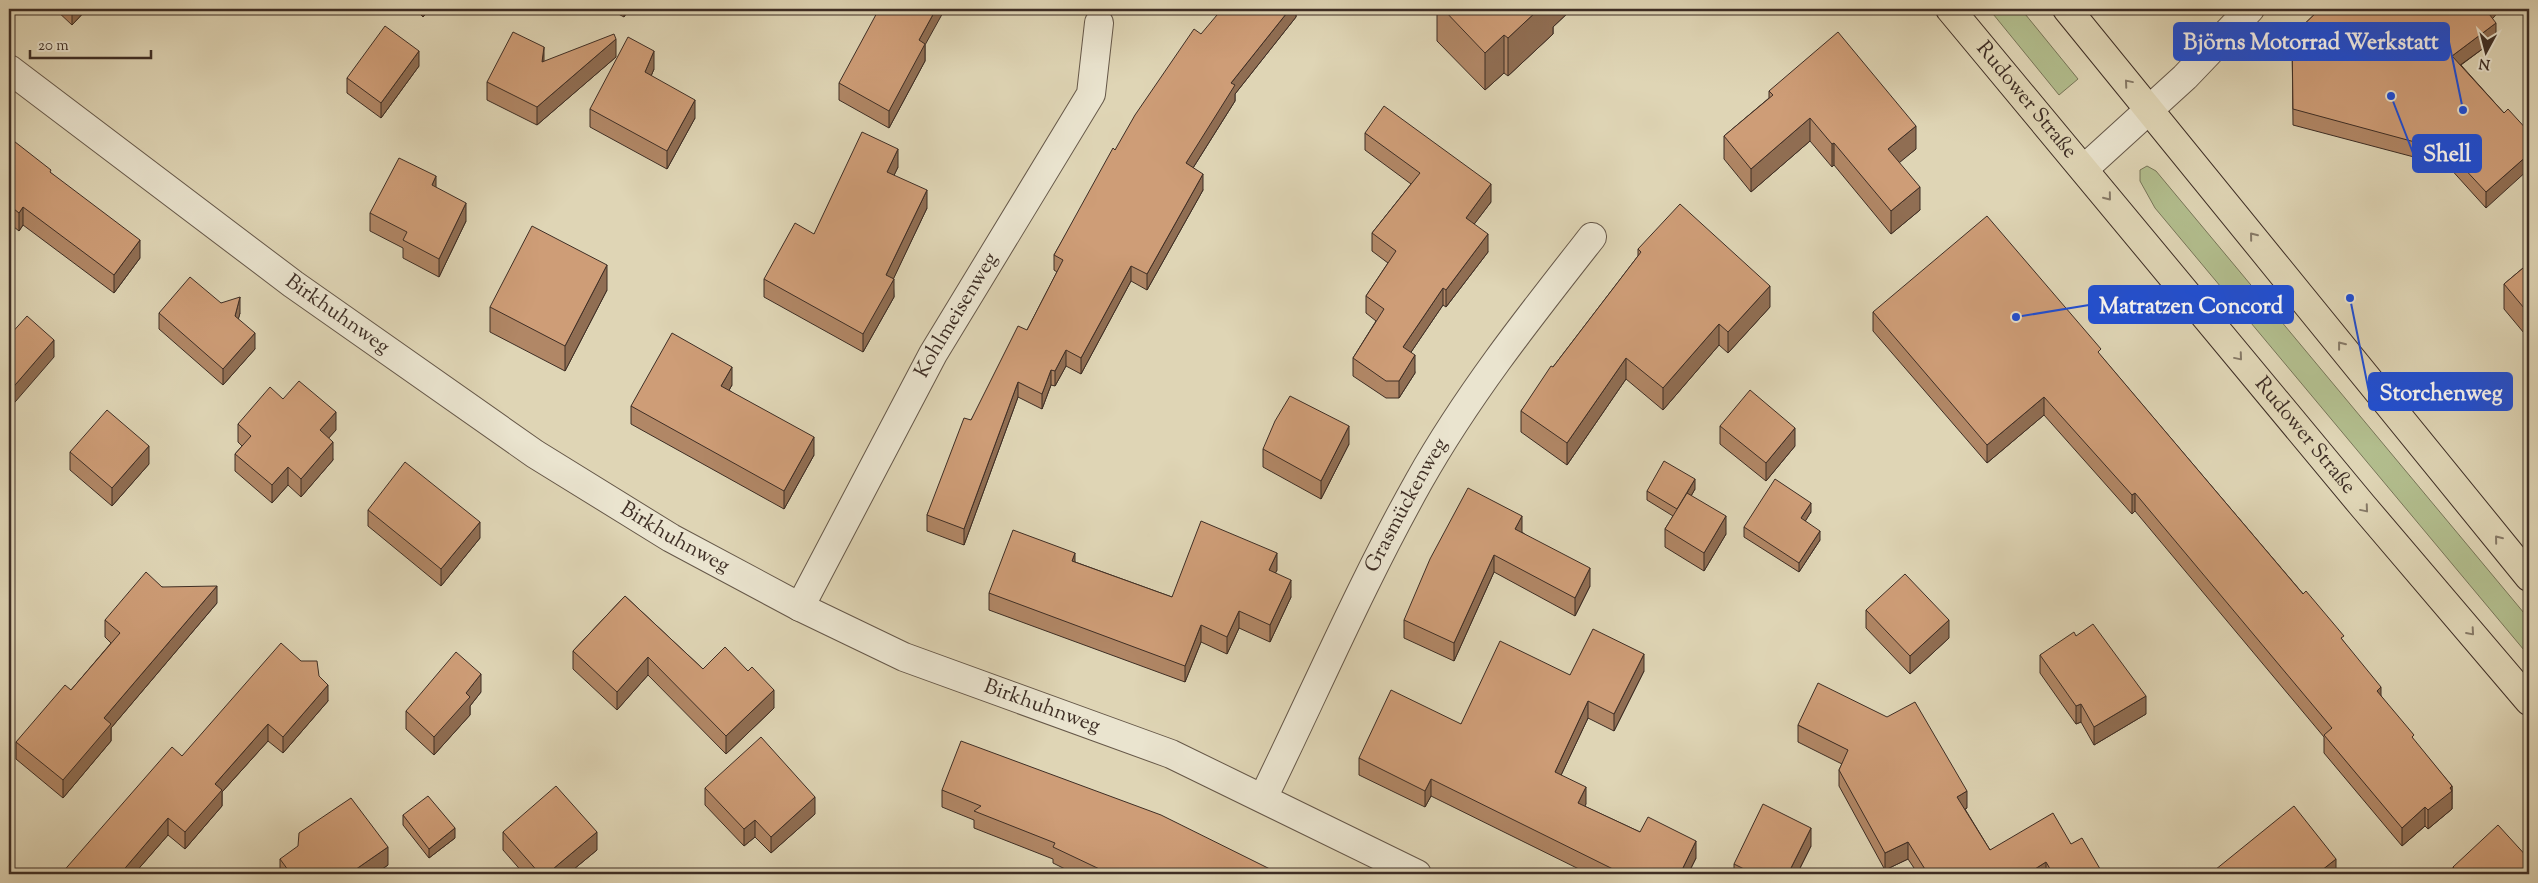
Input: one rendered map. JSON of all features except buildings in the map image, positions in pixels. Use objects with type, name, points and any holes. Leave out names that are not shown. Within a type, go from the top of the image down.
[{"type":"main road","name":"Rudower Straße","points":[[1950,9],[2362,505],[2529,701]]},
{"type":"main road","points":[[2067,9],[2529,577]]},
{"type":"street","name":"Rudower Straße","points":[[2084,169],[2151,110],[2250,9]]},
{"type":"street","name":"Kohlmeisenweg","points":[[800,607],[933,354],[1091,94],[1099,23]]},
{"type":"street","name":"Birkhuhnweg","points":[[9,69],[293,284],[535,454],[671,538],[800,607],[904,657],[1171,754],[1417,874]]},
{"type":"street","name":"Grasmückenweg","points":[[1264,798],[1374,567],[1419,481],[1496,360],[1592,237]]},
{"type":"green space","points":[[1989,9],[2021,9],[2078,79],[2059,95]]},
{"type":"green space","points":[[2147,166],[2156,171],[2529,619],[2529,656],[2155,208],[2140,181],[2140,170]]},
{"type":"place","name":"Shell","points":[[2391,96]]},
{"type":"place","name":"Björns Motorrad Werkstatt","points":[[2463,110]]},
{"type":"place","name":"Storchenweg","points":[[2350,298]]},
{"type":"place","name":"Matratzen Concord","points":[[2016,317]]}]
